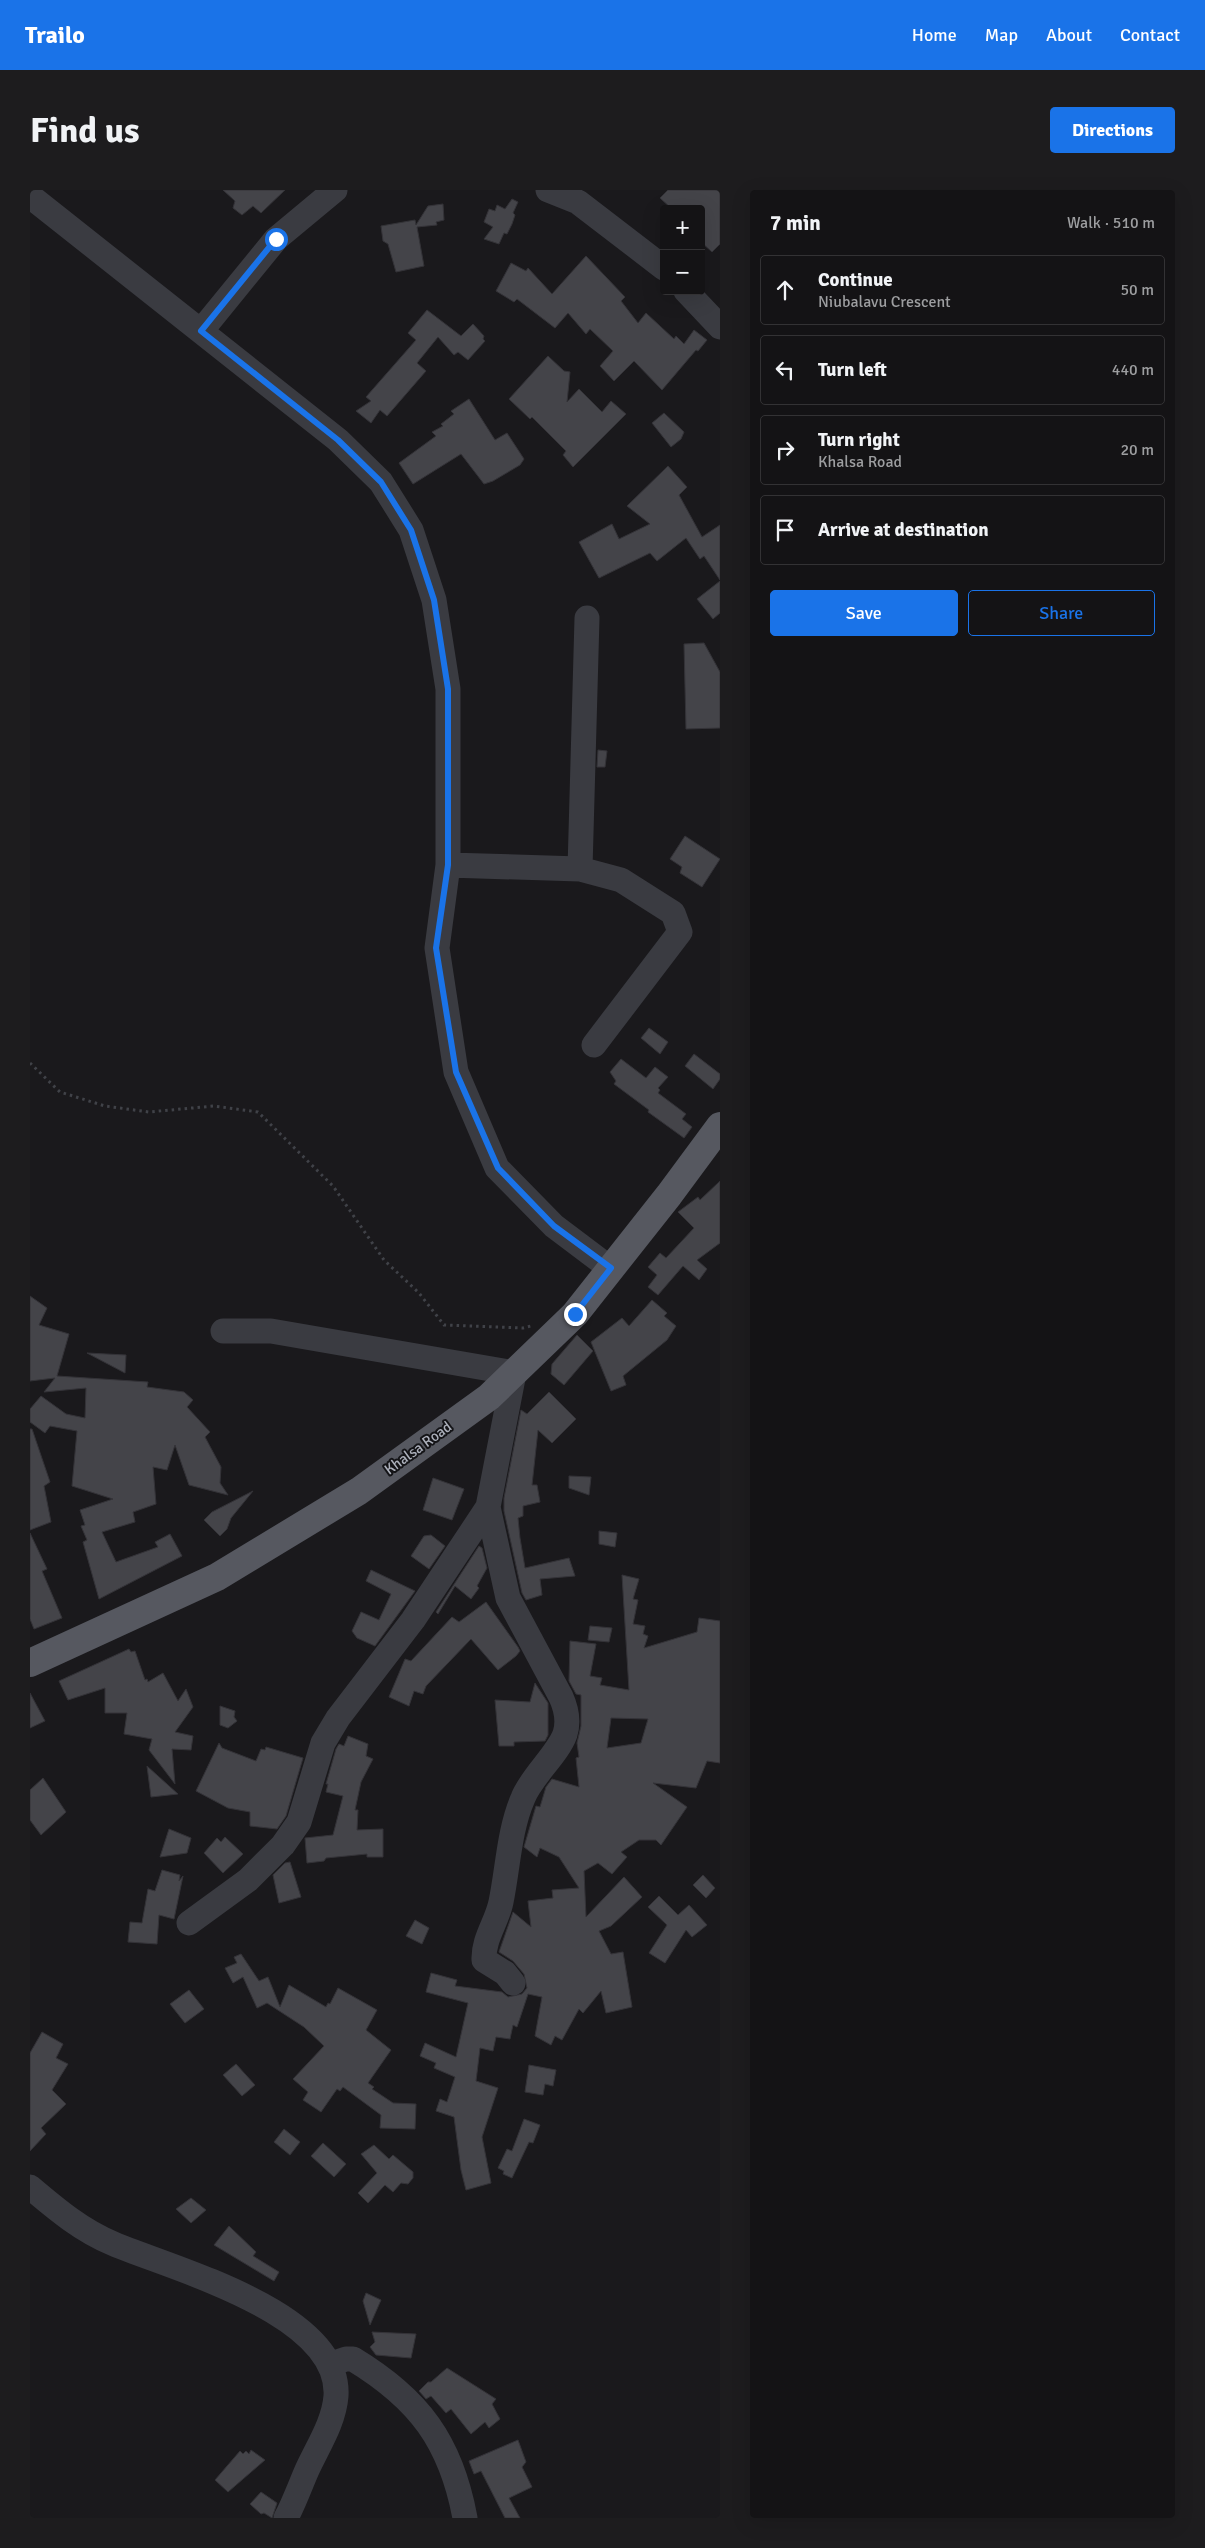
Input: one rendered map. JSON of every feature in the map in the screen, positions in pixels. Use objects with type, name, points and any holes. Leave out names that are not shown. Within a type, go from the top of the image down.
[{"type":"main road","name":"Khalsa Road","points":[[30,1663],[217,1577],[359,1491],[489,1397],[575,1314],[669,1195],[720,1126]]},
{"type":"street","points":[[201,331],[276,239],[334,190]]},
{"type":"street","points":[[548,190],[580,196],[660,265]]},
{"type":"street","points":[[30,196],[338,440],[381,482],[411,530],[434,600],[448,689],[448,865],[436,948],[456,1072],[498,1168],[554,1226],[611,1268]]},
{"type":"street","points":[[690,295],[720,326]]},
{"type":"street","points":[[580,869],[587,618]]},
{"type":"street","points":[[448,865],[580,869],[622,880],[673,913],[680,932],[594,1045]]},
{"type":"street","points":[[188,1923],[248,1880],[283,1845],[299,1822],[323,1743],[338,1718],[413,1620],[488,1506],[514,1373],[271,1331],[223,1332]]},
{"type":"street","points":[[488,1506],[508,1598],[561,1697],[566,1714],[565,1734],[523,1797],[507,1858],[500,1904],[484,1950],[484,1960],[505,1973],[513,1983]]},
{"type":"street","points":[[30,2187],[85,2230],[114,2244],[220,2284],[272,2312],[314,2342],[331,2364],[336,2396],[330,2421],[286,2518]]},
{"type":"street","points":[[331,2364],[346,2358],[354,2359],[394,2387],[418,2410],[438,2437],[448,2458],[456,2480],[465,2518]]},
{"type":"path","points":[[30,1062],[60,1092],[105,1106],[150,1112],[214,1106],[258,1112],[333,1186],[384,1260],[419,1293],[444,1325],[523,1328],[540,1323]]},
{"type":"building","points":[[223,190],[285,190],[261,213],[253,206],[242,215],[233,208],[235,201]]},
{"type":"building","points":[[668,190],[720,190],[720,244],[712,252],[705,246],[705,205],[668,205],[660,198]]},
{"type":"building","points":[[512,199],[518,202],[507,234],[504,233],[499,244],[484,239],[493,227],[484,222],[489,209],[495,211],[497,205],[505,209]]},
{"type":"building","points":[[443,204],[444,220],[436,222],[437,225],[417,227],[424,266],[396,272],[388,244],[383,241],[381,226],[415,220],[416,225],[428,206]]},
{"type":"building","points":[[586,256],[625,297],[621,301],[638,323],[646,313],[674,339],[676,336],[684,344],[694,330],[707,340],[662,390],[634,361],[614,381],[600,366],[613,351],[590,329],[586,334],[568,313],[555,328],[517,299],[514,302],[496,291],[511,263],[526,271],[528,268],[552,294]]},
{"type":"building","points":[[427,310],[461,336],[473,324],[484,336],[483,339],[485,341],[468,360],[458,352],[454,355],[438,337],[417,363],[426,371],[387,416],[380,410],[371,423],[356,411],[371,401],[366,397],[416,340],[408,333]]},
{"type":"building","points":[[548,356],[564,371],[570,372],[567,402],[579,389],[602,412],[611,401],[626,414],[573,467],[563,455],[566,451],[532,417],[530,419],[509,399]]},
{"type":"building","points":[[469,399],[495,440],[507,433],[524,459],[520,465],[493,481],[484,484],[461,454],[413,484],[399,463],[436,436],[432,432],[443,426],[441,424],[454,414],[451,411]]},
{"type":"building","points":[[664,413],[684,432],[681,439],[671,447],[652,423]]},
{"type":"building","points":[[668,466],[687,487],[679,495],[702,537],[720,525],[720,580],[704,556],[700,559],[686,538],[657,561],[650,553],[599,578],[579,542],[612,524],[619,539],[650,524],[627,506]]},
{"type":"building","points":[[720,581],[720,613],[713,619],[697,599]]},
{"type":"building","points":[[704,643],[720,672],[720,728],[686,729],[684,644]]},
{"type":"building","points":[[598,750],[607,751],[605,767],[597,767]]},
{"type":"building","points":[[685,836],[720,859],[702,887],[680,873],[682,867],[670,859]]},
{"type":"building","points":[[649,1028],[668,1042],[660,1054],[641,1038]]},
{"type":"building","points":[[694,1054],[720,1074],[720,1079],[713,1089],[685,1066]]},
{"type":"building","points":[[621,1059],[646,1078],[655,1067],[668,1077],[658,1088],[660,1090],[658,1093],[686,1114],[682,1119],[692,1127],[684,1138],[614,1084],[616,1081],[610,1072]]},
{"type":"building","points":[[720,1181],[720,1243],[697,1260],[707,1269],[699,1280],[683,1266],[658,1295],[648,1287],[657,1275],[648,1267],[660,1253],[666,1258],[694,1228],[678,1212],[698,1197],[700,1200]]},
{"type":"building","points":[[30,1296],[47,1308],[39,1325],[69,1334],[57,1376],[148,1382],[147,1387],[184,1392],[193,1400],[187,1407],[210,1432],[205,1437],[221,1467],[220,1483],[228,1495],[189,1485],[175,1445],[167,1470],[153,1467],[156,1504],[133,1512],[135,1522],[102,1532],[116,1562],[158,1547],[155,1542],[170,1534],[182,1556],[99,1599],[83,1542],[87,1540],[81,1526],[85,1525],[80,1510],[113,1499],[72,1486],[77,1431],[50,1426],[45,1433],[30,1422],[30,1409],[41,1396],[66,1414],[85,1418],[86,1388],[44,1392],[55,1378],[30,1381]]},
{"type":"building","points":[[652,1300],[667,1313],[664,1316],[676,1326],[667,1340],[623,1376],[626,1385],[611,1391],[591,1342],[622,1318],[629,1326]]},
{"type":"building","points":[[577,1335],[593,1351],[564,1385],[551,1374],[552,1364]]},
{"type":"building","points":[[87,1353],[126,1355],[125,1373]]},
{"type":"building","points":[[549,1392],[576,1419],[552,1443],[538,1430],[532,1485],[537,1485],[540,1502],[523,1506],[523,1516],[518,1518],[520,1538],[525,1568],[569,1558],[575,1576],[540,1579],[542,1595],[526,1600],[522,1593],[504,1511],[504,1498],[521,1410],[527,1414]]},
{"type":"building","points":[[30,1429],[32,1429],[50,1482],[44,1486],[51,1522],[30,1530]]},
{"type":"building","points":[[569,1476],[591,1477],[589,1495],[569,1488]]},
{"type":"building","points":[[433,1478],[464,1489],[452,1520],[423,1510]]},
{"type":"building","points":[[253,1491],[231,1518],[227,1529],[220,1536],[204,1520],[212,1512]]},
{"type":"building","points":[[599,1531],[617,1533],[615,1547],[599,1544]]},
{"type":"building","points":[[30,1533],[47,1569],[42,1571],[62,1618],[34,1629],[30,1619]]},
{"type":"building","points":[[431,1535],[445,1546],[429,1569],[411,1556],[424,1536]]},
{"type":"building","points":[[479,1546],[482,1548],[487,1568],[477,1586],[479,1588],[471,1599],[455,1586],[438,1614],[436,1612]]},
{"type":"building","points":[[371,1570],[415,1591],[375,1646],[357,1638],[352,1631],[361,1612],[379,1620],[391,1594],[366,1581]]},
{"type":"building","points":[[622,1575],[639,1579],[633,1599],[638,1600],[633,1624],[645,1626],[643,1634],[648,1636],[644,1648],[697,1632],[699,1618],[720,1621],[720,1763],[707,1761],[696,1788],[653,1783],[687,1807],[661,1845],[656,1840],[639,1840],[621,1852],[627,1857],[612,1874],[598,1863],[584,1871],[586,1917],[624,1877],[642,1897],[611,1926],[599,1931],[611,1954],[623,1952],[632,2007],[606,2013],[601,1991],[583,2013],[579,2009],[562,2040],[555,2036],[551,2045],[535,2036],[542,1997],[528,1994],[517,2027],[513,2025],[510,2039],[496,2037],[493,2051],[480,2048],[476,2081],[498,2088],[482,2137],[491,2183],[466,2190],[461,2170],[454,2117],[436,2111],[440,2099],[447,2102],[455,2077],[434,2068],[436,2063],[420,2056],[425,2043],[456,2057],[468,2003],[426,1992],[431,1973],[457,1980],[455,1986],[502,1992],[508,1997],[522,1994],[527,1988],[524,1974],[513,1961],[499,1952],[513,1912],[531,1927],[528,1901],[553,1898],[552,1890],[579,1888],[559,1857],[540,1848],[537,1857],[524,1847],[536,1806],[540,1807],[546,1787],[552,1779],[579,1787],[576,1758],[579,1757],[577,1743],[581,1726],[581,1695],[576,1694],[569,1681],[570,1641],[596,1644],[590,1676],[602,1678],[600,1685],[629,1690]],"holes":[[[611,1718],[648,1719],[641,1743],[607,1748]]]},
{"type":"building","points":[[486,1602],[518,1647],[520,1651],[516,1656],[498,1670],[471,1639],[426,1686],[423,1694],[414,1691],[409,1706],[389,1697],[405,1659],[411,1661],[452,1617],[459,1622]]},
{"type":"building","points":[[590,1626],[612,1628],[609,1642],[588,1640]]},
{"type":"building","points":[[129,1649],[131,1652],[135,1651],[145,1680],[147,1679],[148,1682],[163,1673],[178,1701],[186,1689],[193,1707],[175,1732],[193,1736],[191,1750],[172,1749],[175,1784],[149,1750],[152,1739],[124,1734],[127,1713],[105,1713],[105,1688],[68,1700],[59,1681]]},
{"type":"building","points":[[535,1683],[548,1703],[548,1735],[545,1741],[514,1742],[514,1746],[499,1746],[495,1700],[530,1702]]},
{"type":"building","points":[[30,1693],[45,1721],[30,1728]]},
{"type":"building","points":[[220,1706],[235,1711],[234,1717],[237,1721],[228,1728],[220,1725]]},
{"type":"building","points":[[348,1736],[368,1744],[366,1756],[373,1759],[361,1782],[355,1810],[358,1810],[357,1830],[383,1829],[383,1857],[367,1857],[367,1854],[326,1858],[324,1861],[307,1863],[305,1838],[333,1835],[343,1796],[326,1792],[328,1784],[326,1784],[336,1749],[339,1744],[344,1746]]},
{"type":"building","points":[[219,1743],[222,1748],[256,1761],[261,1749],[265,1750],[266,1747],[303,1758],[286,1816],[277,1829],[250,1826],[250,1812],[228,1808],[196,1791]]},
{"type":"building","points":[[147,1766],[178,1794],[151,1797]]},
{"type":"building","points":[[43,1778],[66,1812],[41,1835],[30,1820],[30,1790]]},
{"type":"building","points":[[169,1829],[191,1838],[187,1853],[160,1857]]},
{"type":"building","points":[[225,1837],[243,1854],[223,1873],[204,1853],[217,1838],[221,1842]]},
{"type":"building","points":[[290,1862],[301,1897],[279,1903],[273,1875],[285,1863]]},
{"type":"building","points":[[162,1870],[180,1875],[179,1881],[183,1876],[174,1919],[159,1915],[157,1944],[128,1942],[130,1922],[142,1923],[148,1889],[155,1891]]},
{"type":"building","points":[[703,1875],[715,1888],[706,1898],[693,1885]]},
{"type":"building","points":[[659,1896],[678,1915],[689,1905],[707,1925],[692,1937],[686,1930],[665,1963],[649,1953],[667,1925],[648,1907]]},
{"type":"building","points":[[415,1920],[429,1928],[422,1944],[406,1936]]},
{"type":"building","points":[[241,1954],[259,1981],[268,1977],[280,2007],[289,1985],[326,2007],[328,2003],[330,2004],[338,1988],[377,2010],[366,2030],[391,2050],[368,2083],[374,2087],[372,2089],[393,2103],[416,2104],[415,2129],[380,2128],[381,2115],[343,2087],[340,2091],[337,2089],[321,2112],[303,2100],[308,2092],[293,2079],[324,2046],[304,2027],[267,2003],[257,2008],[243,1977],[233,1983],[225,1968],[237,1963],[234,1957]]},
{"type":"building","points":[[189,1990],[204,2009],[185,2023],[170,2004]]},
{"type":"building","points":[[42,2032],[63,2044],[56,2058],[68,2064],[52,2090],[66,2104],[41,2128],[46,2134],[30,2151],[30,2053]]},
{"type":"building","points":[[236,2064],[255,2085],[242,2096],[223,2075]]},
{"type":"building","points":[[529,2065],[556,2070],[553,2086],[545,2084],[543,2095],[525,2092]]},
{"type":"building","points":[[524,2119],[540,2125],[533,2143],[529,2142],[512,2178],[503,2174],[504,2171],[498,2168],[507,2149],[512,2151]]},
{"type":"building","points":[[284,2129],[300,2142],[290,2155],[274,2142]]},
{"type":"building","points":[[323,2143],[346,2164],[334,2177],[311,2156]]},
{"type":"building","points":[[374,2145],[389,2159],[393,2155],[413,2172],[413,2178],[408,2184],[401,2183],[393,2192],[385,2185],[368,2203],[358,2193],[377,2173],[361,2154]]},
{"type":"building","points":[[191,2198],[206,2210],[191,2223],[176,2209]]},
{"type":"building","points":[[229,2226],[256,2252],[253,2256],[279,2272],[274,2281],[214,2245]]},
{"type":"building","points":[[366,2293],[381,2300],[370,2325],[363,2301]]},
{"type":"building","points":[[372,2332],[416,2334],[411,2358],[376,2355],[370,2347],[375,2342]]},
{"type":"building","points":[[447,2368],[496,2399],[492,2404],[500,2419],[489,2428],[485,2422],[471,2434],[451,2409],[446,2413],[431,2396],[426,2399],[419,2391]]},
{"type":"building","points":[[518,2440],[526,2462],[522,2467],[532,2487],[509,2498],[520,2518],[505,2518],[481,2471],[474,2474],[469,2461]]},
{"type":"building","points":[[251,2450],[265,2460],[228,2492],[215,2480],[240,2451],[243,2454],[246,2451],[249,2454]]},
{"type":"building","points":[[261,2492],[277,2503],[272,2518],[264,2513],[261,2514],[250,2504]]},
{"type":"route","points":[[276,239],[201,331],[338,440],[381,482],[411,530],[434,600],[448,689],[448,865],[436,948],[456,1072],[498,1168],[554,1226],[611,1268],[575,1314]]}]
